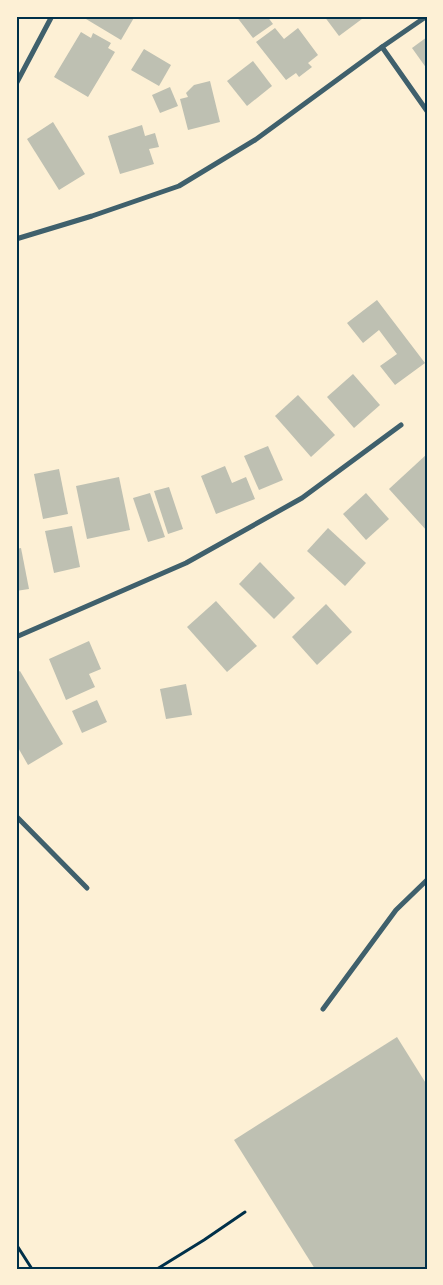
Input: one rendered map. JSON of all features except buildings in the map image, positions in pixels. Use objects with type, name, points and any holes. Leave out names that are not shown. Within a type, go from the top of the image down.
[{"type":"street","points":[[16,84],[52,16]]},
{"type":"street","points":[[16,239],[92,216],[179,186],[255,140],[427,16]]},
{"type":"street","points":[[382,47],[427,111]]},
{"type":"street","points":[[16,637],[186,563],[302,498],[401,425]]},
{"type":"street","points":[[16,816],[87,888]]},
{"type":"street","points":[[323,1009],[396,910],[427,880]]},
{"type":"path","points":[[157,1269],[245,1212]]},
{"type":"path","points":[[16,1244],[32,1269]]}]
